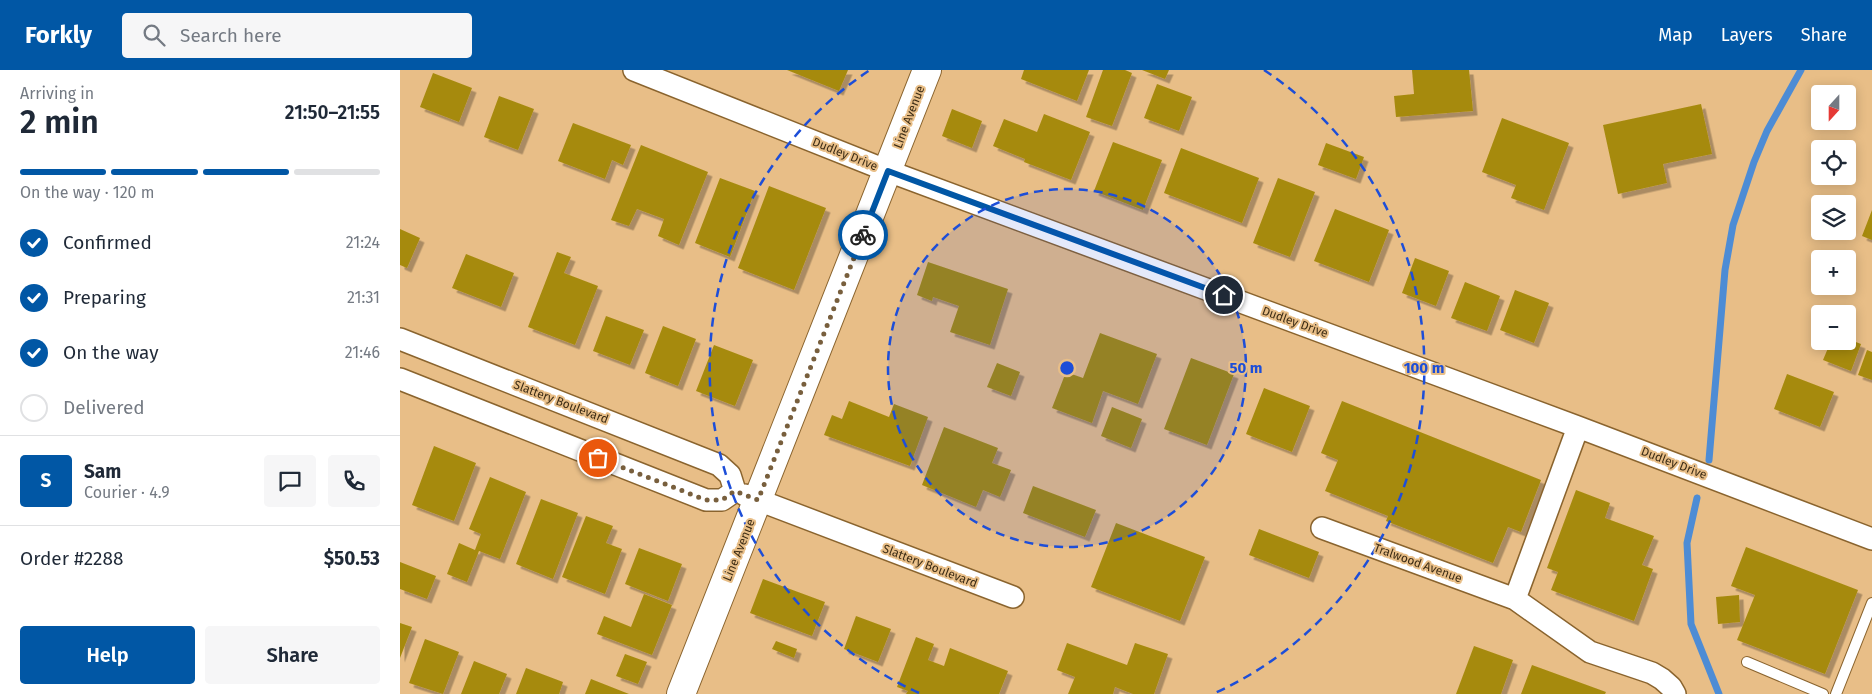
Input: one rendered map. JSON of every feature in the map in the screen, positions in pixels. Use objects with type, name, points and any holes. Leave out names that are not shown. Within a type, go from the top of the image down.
[{"type":"main road","name":"Line Avenue","points":[[681,694],[747,496],[888,171],[927,70]]},
{"type":"street","name":"Dudley Drive","points":[[634,70],[888,171],[1872,538]]},
{"type":"street","name":"Slattery Boulevard","points":[[400,339],[719,464],[747,496],[1013,597]]},
{"type":"street","points":[[400,379],[706,500],[722,500],[747,496]]},
{"type":"street","points":[[1515,599],[1578,427]]},
{"type":"street","name":"Tralwood Avenue","points":[[1322,528],[1515,599],[1576,644],[1590,652],[1652,673],[1671,687],[1675,694]]},
{"type":"lane","points":[[1836,694],[1872,603]]},
{"type":"lane","points":[[1747,662],[1823,694]]},
{"type":"building","points":[[787,70],[848,70],[839,91]]},
{"type":"building","points":[[1024,70],[1089,70],[1077,101],[1021,79]]},
{"type":"building","points":[[1103,70],[1125,70],[1132,73],[1112,126],[1086,117]]},
{"type":"building","points":[[1142,70],[1169,70],[1165,79]]},
{"type":"building","points":[[1412,70],[1469,70],[1473,111],[1396,117],[1394,96],[1414,94]]},
{"type":"building","points":[[433,73],[472,88],[459,122],[420,107]]},
{"type":"building","points":[[1157,84],[1192,97],[1179,131],[1144,118]]},
{"type":"building","points":[[499,96],[534,109],[518,150],[484,137]]},
{"type":"building","points":[[1701,104],[1712,154],[1663,164],[1667,183],[1618,194],[1603,125]]},
{"type":"building","points":[[952,109],[982,121],[972,148],[942,136]]},
{"type":"building","points":[[1044,114],[1090,132],[1071,180],[1024,162],[1025,159],[993,146],[1004,119],[1037,132]]},
{"type":"building","points":[[1502,118],[1569,143],[1544,210],[1511,198],[1516,185],[1482,172]]},
{"type":"building","points":[[573,123],[631,145],[623,165],[612,160],[605,179],[558,161]]},
{"type":"building","points":[[1113,142],[1162,160],[1143,210],[1094,191]]},
{"type":"building","points":[[1326,143],[1364,157],[1356,179],[1318,165]]},
{"type":"building","points":[[641,145],[708,172],[679,245],[658,236],[664,219],[637,209],[629,226],[611,220]]},
{"type":"building","points":[[1181,148],[1259,178],[1242,223],[1164,193]]},
{"type":"building","points":[[720,178],[755,191],[730,257],[695,243]]},
{"type":"building","points":[[1278,178],[1315,192],[1290,257],[1253,243]]},
{"type":"building","points":[[769,186],[826,208],[794,290],[738,268]]},
{"type":"building","points":[[1335,209],[1389,230],[1369,282],[1314,261]]},
{"type":"building","points":[[1872,210],[1872,240],[1862,236]]},
{"type":"building","points":[[400,229],[420,238],[407,268],[400,265]]},
{"type":"building","points":[[557,252],[571,257],[564,273],[598,286],[575,345],[528,327]]},
{"type":"building","points":[[466,254],[514,273],[501,307],[452,288]]},
{"type":"building","points":[[1415,258],[1449,271],[1436,306],[1402,293]]},
{"type":"building","points":[[928,262],[1008,289],[990,345],[950,332],[959,306],[933,297],[932,301],[917,295]]},
{"type":"building","points":[[1465,282],[1500,296],[1487,331],[1451,318]]},
{"type":"building","points":[[1515,290],[1549,303],[1534,343],[1500,330]]},
{"type":"building","points":[[606,316],[644,330],[630,365],[593,351]]},
{"type":"building","points":[[663,326],[696,339],[678,386],[645,373]]},
{"type":"building","points":[[1100,333],[1157,354],[1138,404],[1103,391],[1092,423],[1052,408],[1066,372],[1083,378]]},
{"type":"building","points":[[1856,342],[1861,344],[1851,371],[1823,360],[1827,350],[1856,350]]},
{"type":"building","points":[[714,345],[753,360],[735,406],[696,391]]},
{"type":"building","points":[[1867,350],[1872,352],[1872,380],[1858,375]]},
{"type":"building","points":[[1191,358],[1234,374],[1207,445],[1164,429]]},
{"type":"building","points":[[997,363],[1020,372],[1011,396],[987,387]]},
{"type":"building","points":[[1787,374],[1834,392],[1820,427],[1774,409]]},
{"type":"building","points":[[1264,388],[1310,406],[1292,452],[1246,434]]},
{"type":"building","points":[[849,401],[889,417],[894,404],[928,417],[910,466],[824,435],[832,415],[842,419]]},
{"type":"building","points":[[1342,401],[1541,480],[1521,532],[1508,527],[1493,563],[1386,521],[1388,516],[1325,491],[1338,460],[1321,453]]},
{"type":"building","points":[[1112,407],[1142,419],[1131,448],[1101,436]]},
{"type":"building","points":[[944,427],[998,448],[992,463],[1011,470],[1000,497],[983,490],[976,507],[922,485]]},
{"type":"building","points":[[434,446],[476,463],[454,521],[412,505]]},
{"type":"building","points":[[490,477],[526,492],[500,559],[479,551],[467,582],[447,574],[459,543],[475,550],[481,534],[469,529]]},
{"type":"building","points":[[1033,486],[1096,510],[1085,537],[1023,513]]},
{"type":"building","points":[[1576,490],[1610,503],[1605,518],[1654,536],[1642,565],[1653,569],[1634,621],[1551,590],[1558,572],[1547,568]]},
{"type":"building","points":[[541,499],[578,513],[553,579],[516,564]]},
{"type":"building","points":[[586,516],[613,526],[606,543],[622,549],[605,594],[562,577]]},
{"type":"building","points":[[1116,523],[1205,557],[1180,621],[1091,587]]},
{"type":"building","points":[[1259,529],[1319,552],[1309,578],[1249,555]]},
{"type":"building","points":[[1746,547],[1858,590],[1825,674],[1737,640],[1755,595],[1731,586]]},
{"type":"building","points":[[639,548],[682,564],[668,601],[625,584]]},
{"type":"building","points":[[400,562],[436,576],[427,599],[400,589]]},
{"type":"building","points":[[763,579],[825,602],[812,636],[750,613]]},
{"type":"building","points":[[644,594],[672,605],[652,655],[597,634],[604,616],[631,627]]},
{"type":"building","points":[[1739,595],[1740,622],[1718,624],[1716,597]]},
{"type":"building","points":[[856,616],[891,629],[878,662],[844,649]]},
{"type":"building","points":[[400,623],[412,627],[400,658]]},
{"type":"building","points":[[916,637],[934,644],[928,660],[944,666],[950,648],[1008,671],[999,694],[906,694],[908,691],[897,687]]},
{"type":"building","points":[[425,639],[459,652],[443,694],[409,683]]},
{"type":"building","points":[[776,641],[797,649],[794,658],[772,649]]},
{"type":"building","points":[[1067,643],[1127,665],[1135,643],[1168,654],[1154,694],[1133,694],[1115,687],[1113,694],[1068,694],[1075,677],[1057,670]]},
{"type":"building","points":[[1474,646],[1513,660],[1501,694],[1456,694]]},
{"type":"building","points":[[625,654],[647,662],[638,684],[616,676]]},
{"type":"building","points":[[474,661],[507,674],[499,694],[461,694]]},
{"type":"building","points":[[1532,665],[1606,692],[1605,694],[1521,694]]},
{"type":"building","points":[[526,668],[563,682],[559,694],[516,694]]},
{"type":"building","points":[[591,679],[629,694],[585,694]]},
{"type":"waterway","points":[[1709,460],[1725,270],[1733,225],[1754,162],[1767,131],[1801,70]]},
{"type":"waterway","points":[[1697,498],[1687,543],[1691,624],[1719,694]]},
{"type":"way so far","points":[[598,458],[706,500],[722,500],[735,491],[758,500],[863,235]]},
{"type":"route","points":[[863,235],[888,171],[1224,295]]}]
